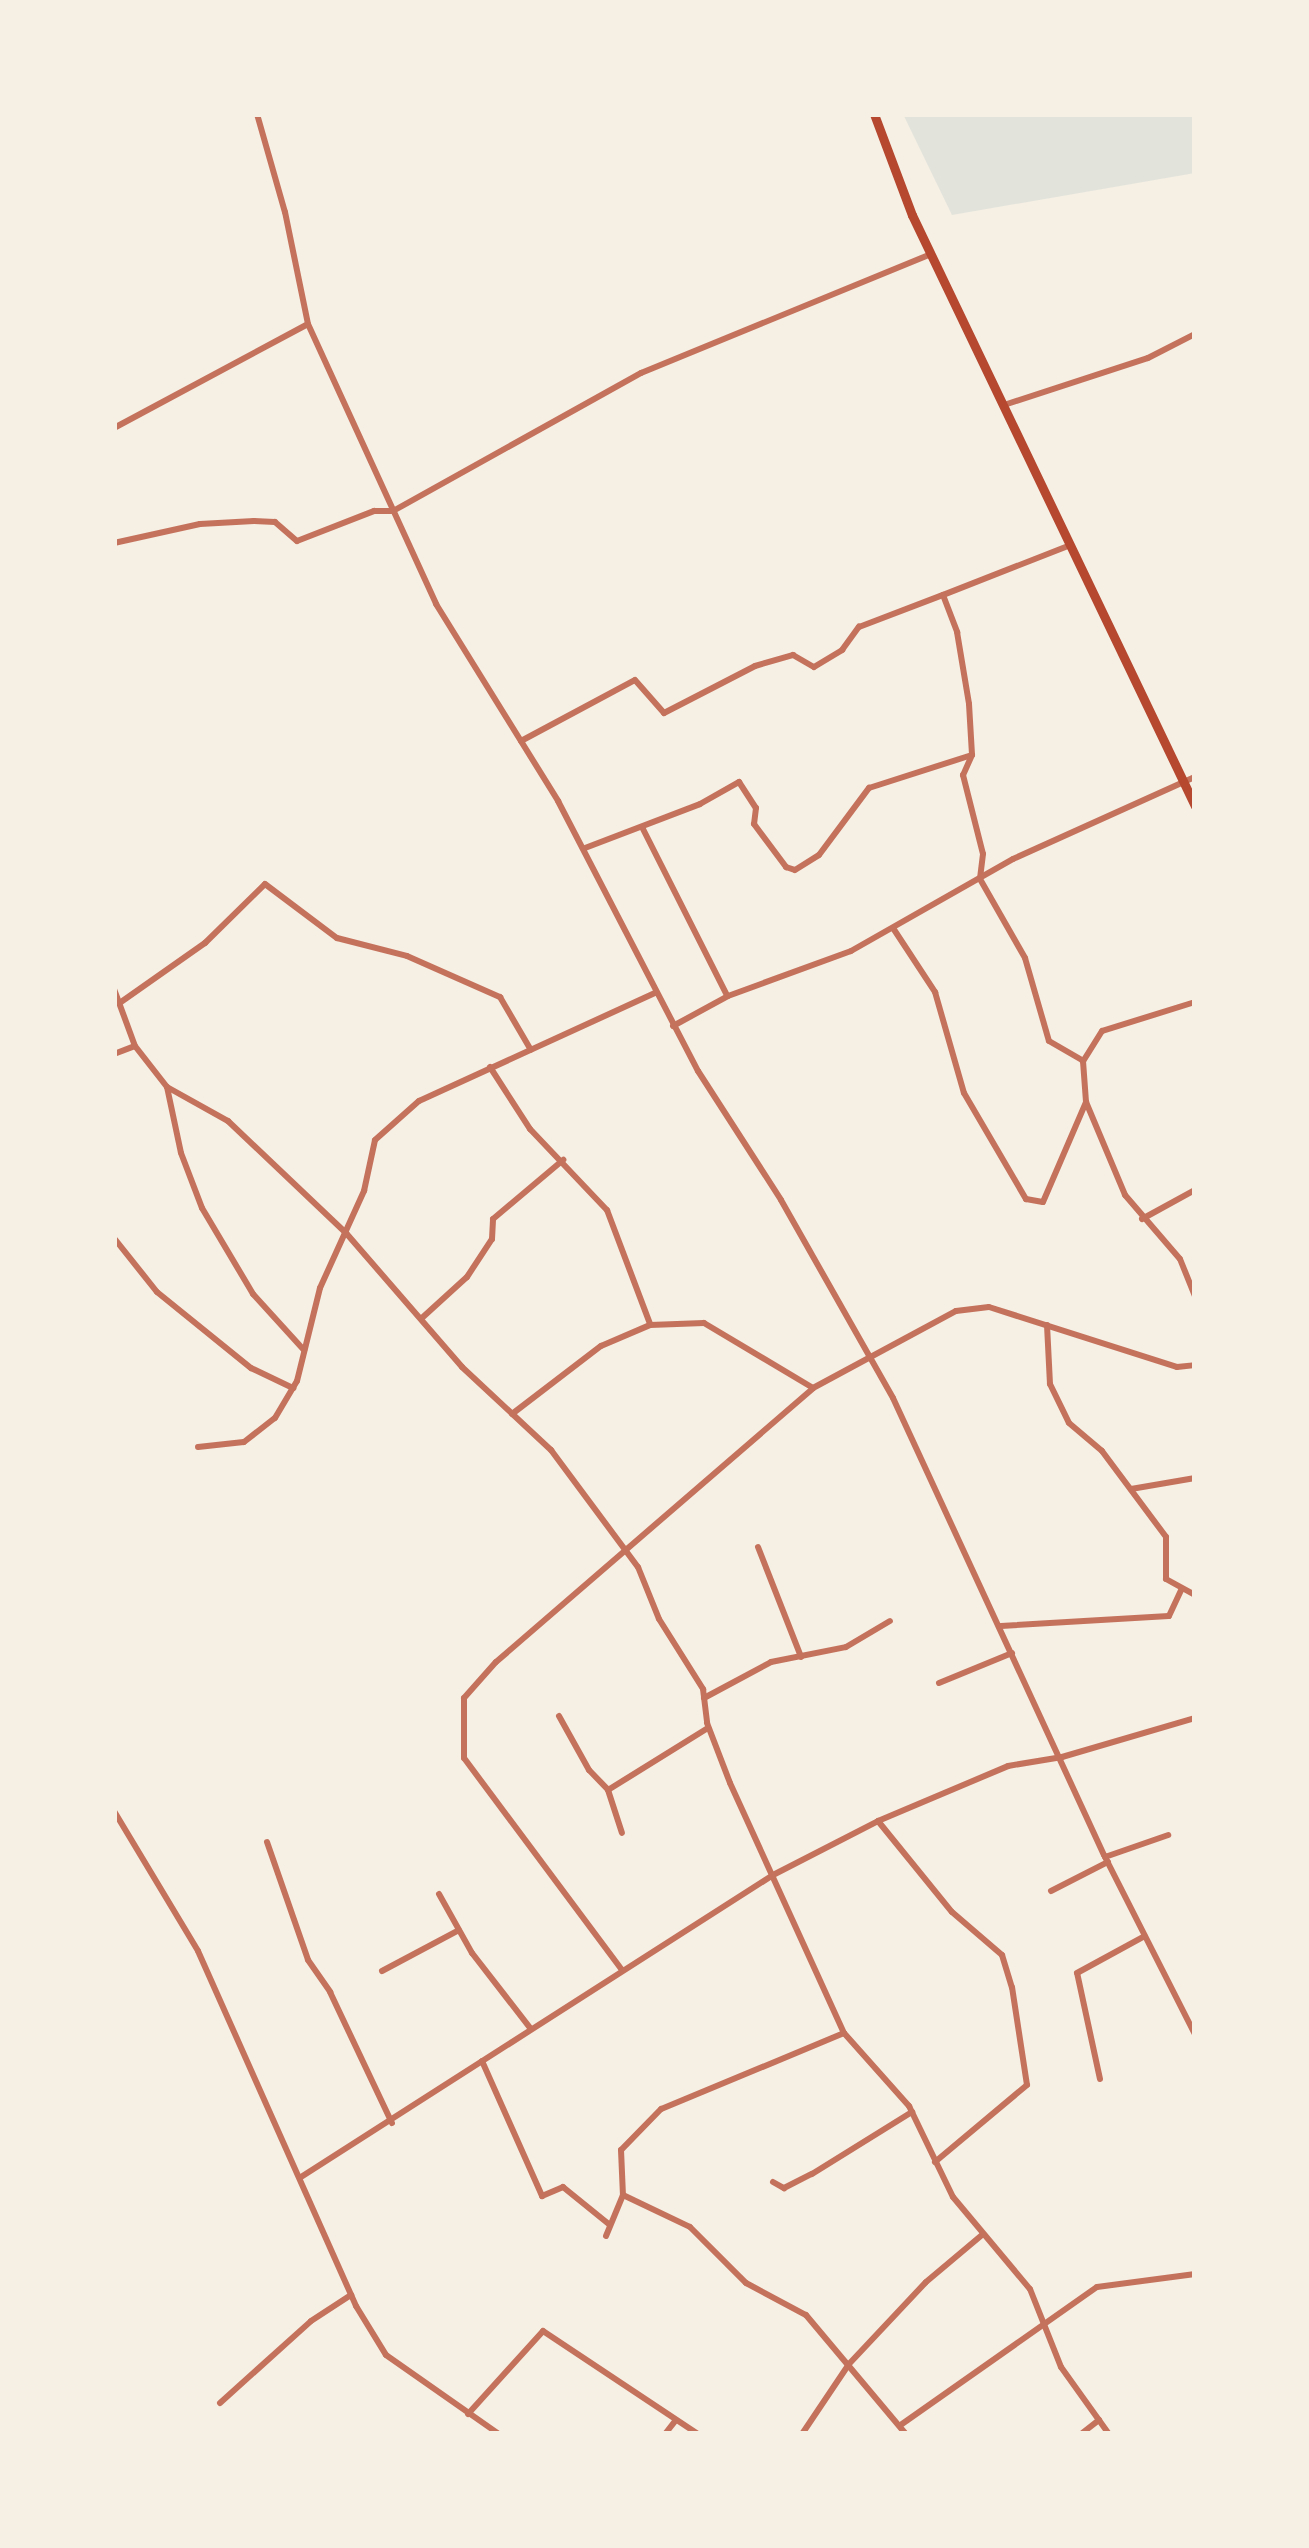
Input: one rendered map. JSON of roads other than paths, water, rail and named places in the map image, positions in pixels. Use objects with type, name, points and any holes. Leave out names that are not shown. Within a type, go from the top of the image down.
[{"type":"main road","points":[[874,114],[912,215],[1190,780],[1195,806]]},
{"type":"street","points":[[257,114],[285,212],[308,324],[436,604],[584,848],[673,1026],[782,1200],[893,1398],[1106,1860],[1195,2034]]},
{"type":"street","points":[[114,543],[200,524],[254,521],[275,522],[297,541],[374,511],[394,511],[641,373],[931,254]]},
{"type":"street","points":[[114,428],[308,324]]},
{"type":"street","points":[[1004,405],[1148,358],[1195,334]]},
{"type":"street","points":[[521,741],[635,680],[664,712],[755,666],[793,655],[814,668],[842,650],[859,627],[1072,545]]},
{"type":"street","points":[[943,595],[957,632],[972,755],[963,775],[983,854],[980,879],[1025,958],[1049,1040],[1083,1061]]},
{"type":"street","points":[[584,848],[739,782],[756,808],[754,824],[786,867],[795,871],[819,855],[869,788],[972,755]]},
{"type":"street","points":[[673,1026],[728,995],[851,951],[1013,859],[1190,780]]},
{"type":"street","points":[[642,827],[728,995]]},
{"type":"street","points":[[120,1003],[205,944],[265,884],[337,938],[406,956],[500,997],[531,1050]]},
{"type":"street","points":[[893,928],[935,992],[964,1093],[1026,1199],[1043,1202],[1086,1102]]},
{"type":"street","points":[[114,989],[135,1046],[167,1087],[228,1121],[346,1233],[463,1367],[551,1450],[624,1549],[704,1698],[708,1727],[844,2033],[912,2112],[935,2162],[982,2235],[1030,2289],[1046,2318],[1061,2367],[1109,2434]]},
{"type":"street","points":[[198,1447],[244,1442],[275,1418],[293,1388],[320,1288],[364,1191],[375,1140],[419,1101],[655,993]]},
{"type":"street","points":[[1195,1002],[1102,1031],[1083,1061],[1086,1102],[1124,1195],[1180,1259],[1195,1296]]},
{"type":"street","points":[[114,1054],[135,1046]]},
{"type":"street","points":[[490,1066],[530,1129],[607,1210],[650,1324]]},
{"type":"street","points":[[167,1087],[181,1153],[202,1208],[253,1294],[304,1350]]},
{"type":"street","points":[[423,1316],[467,1277],[491,1239],[494,1219],[563,1160]]},
{"type":"street","points":[[1142,1219],[1195,1190]]},
{"type":"street","points":[[114,1238],[157,1292],[251,1368],[293,1388]]},
{"type":"street","points":[[622,1970],[464,1758],[464,1698],[496,1662],[813,1388],[956,1311],[989,1307],[1177,1367],[1195,1365]]},
{"type":"street","points":[[512,1414],[601,1346],[650,1324],[704,1323],[813,1388]]},
{"type":"street","points":[[1047,1325],[1050,1384],[1070,1424],[1102,1450],[1166,1537],[1166,1579],[1195,1595]]},
{"type":"street","points":[[1132,1489],[1195,1478]]},
{"type":"street","points":[[758,1547],[802,1657]]},
{"type":"street","points":[[1001,1626],[1169,1616],[1180,1590]]},
{"type":"street","points":[[704,1698],[771,1662],[846,1647],[890,1621]]},
{"type":"street","points":[[939,1683],[1012,1652]]},
{"type":"street","points":[[559,1716],[589,1770],[608,1790],[622,1833]]},
{"type":"street","points":[[301,2177],[773,1876],[878,1820],[1007,1766],[1062,1756],[1195,1718]]},
{"type":"street","points":[[608,1790],[708,1727]]},
{"type":"street","points":[[114,1811],[198,1951],[351,2295],[386,2355],[499,2434]]},
{"type":"street","points":[[878,1820],[952,1912],[1002,1955],[1012,1987],[1027,2085],[935,2162]]},
{"type":"street","points":[[1051,1891],[1106,1860],[1168,1835]]},
{"type":"street","points":[[267,1842],[308,1960],[330,1992],[392,2123]]},
{"type":"street","points":[[440,1894],[459,1930],[530,2030]]},
{"type":"street","points":[[382,1971],[459,1930]]},
{"type":"street","points":[[1100,2079],[1076,1973],[1145,1936]]},
{"type":"street","points":[[607,2236],[622,2195],[621,2150],[661,2109],[844,2033]]},
{"type":"street","points":[[482,2061],[542,2197],[563,2187],[610,2225]]},
{"type":"street","points":[[773,2182],[784,2188],[812,2174],[912,2112]]},
{"type":"street","points":[[622,2195],[690,2228],[746,2283],[806,2314],[906,2434]]},
{"type":"street","points":[[802,2434],[849,2364],[926,2282],[982,2235]]},
{"type":"street","points":[[901,2424],[1046,2318],[1097,2287],[1195,2274]]},
{"type":"street","points":[[220,2403],[311,2321],[351,2295]]},
{"type":"street","points":[[468,2414],[543,2331],[698,2434]]},
{"type":"street","points":[[1081,2434],[1099,2420]]},
{"type":"street","points":[[665,2434],[675,2421]]}]
